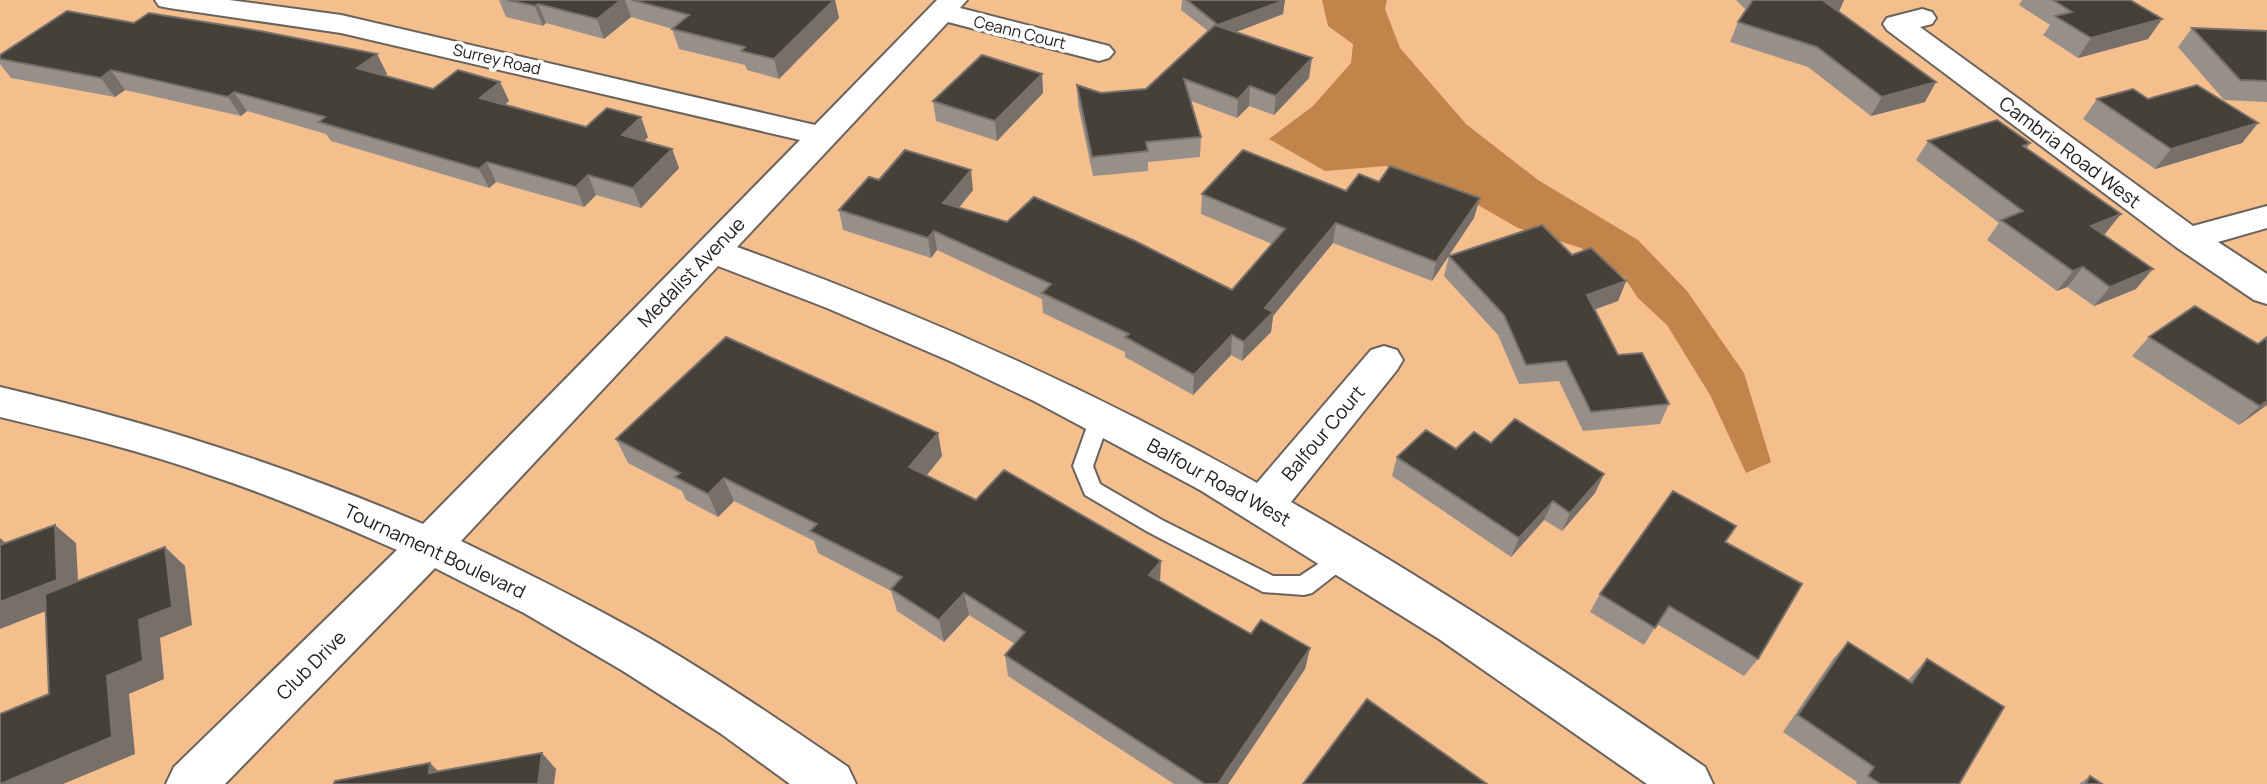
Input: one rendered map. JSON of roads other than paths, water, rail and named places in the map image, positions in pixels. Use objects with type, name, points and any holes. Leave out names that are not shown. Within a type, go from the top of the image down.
[{"type":"street","name":"Surrey Road","points":[[169,0],[341,24],[822,136]]},
{"type":"street","name":"Medalist Avenue","points":[[430,545],[947,6]]},
{"type":"street","name":"Ceann Court","points":[[947,6],[1099,52]]},
{"type":"street","name":"Cambria Road West","points":[[1923,18],[1897,24],[2188,239],[2267,291]]},
{"type":"street","points":[[2188,239],[2267,217]]},
{"type":"street","name":"Balfour Road West","points":[[712,251],[914,329],[1100,418],[1263,506],[1345,555],[1572,701],[1688,784]]},
{"type":"street","name":"Balfour Court","points":[[1263,506],[1384,360]]},
{"type":"street","name":"Tournament Boulevard","points":[[0,402],[146,439],[275,481],[430,545],[626,648],[765,736],[831,784]]},
{"type":"street","name":"Club Drive","points":[[191,784],[430,545]]},
{"type":"lane","points":[[1100,418],[1083,466],[1093,489],[1155,526],[1271,585],[1304,586],[1345,555]]}]
